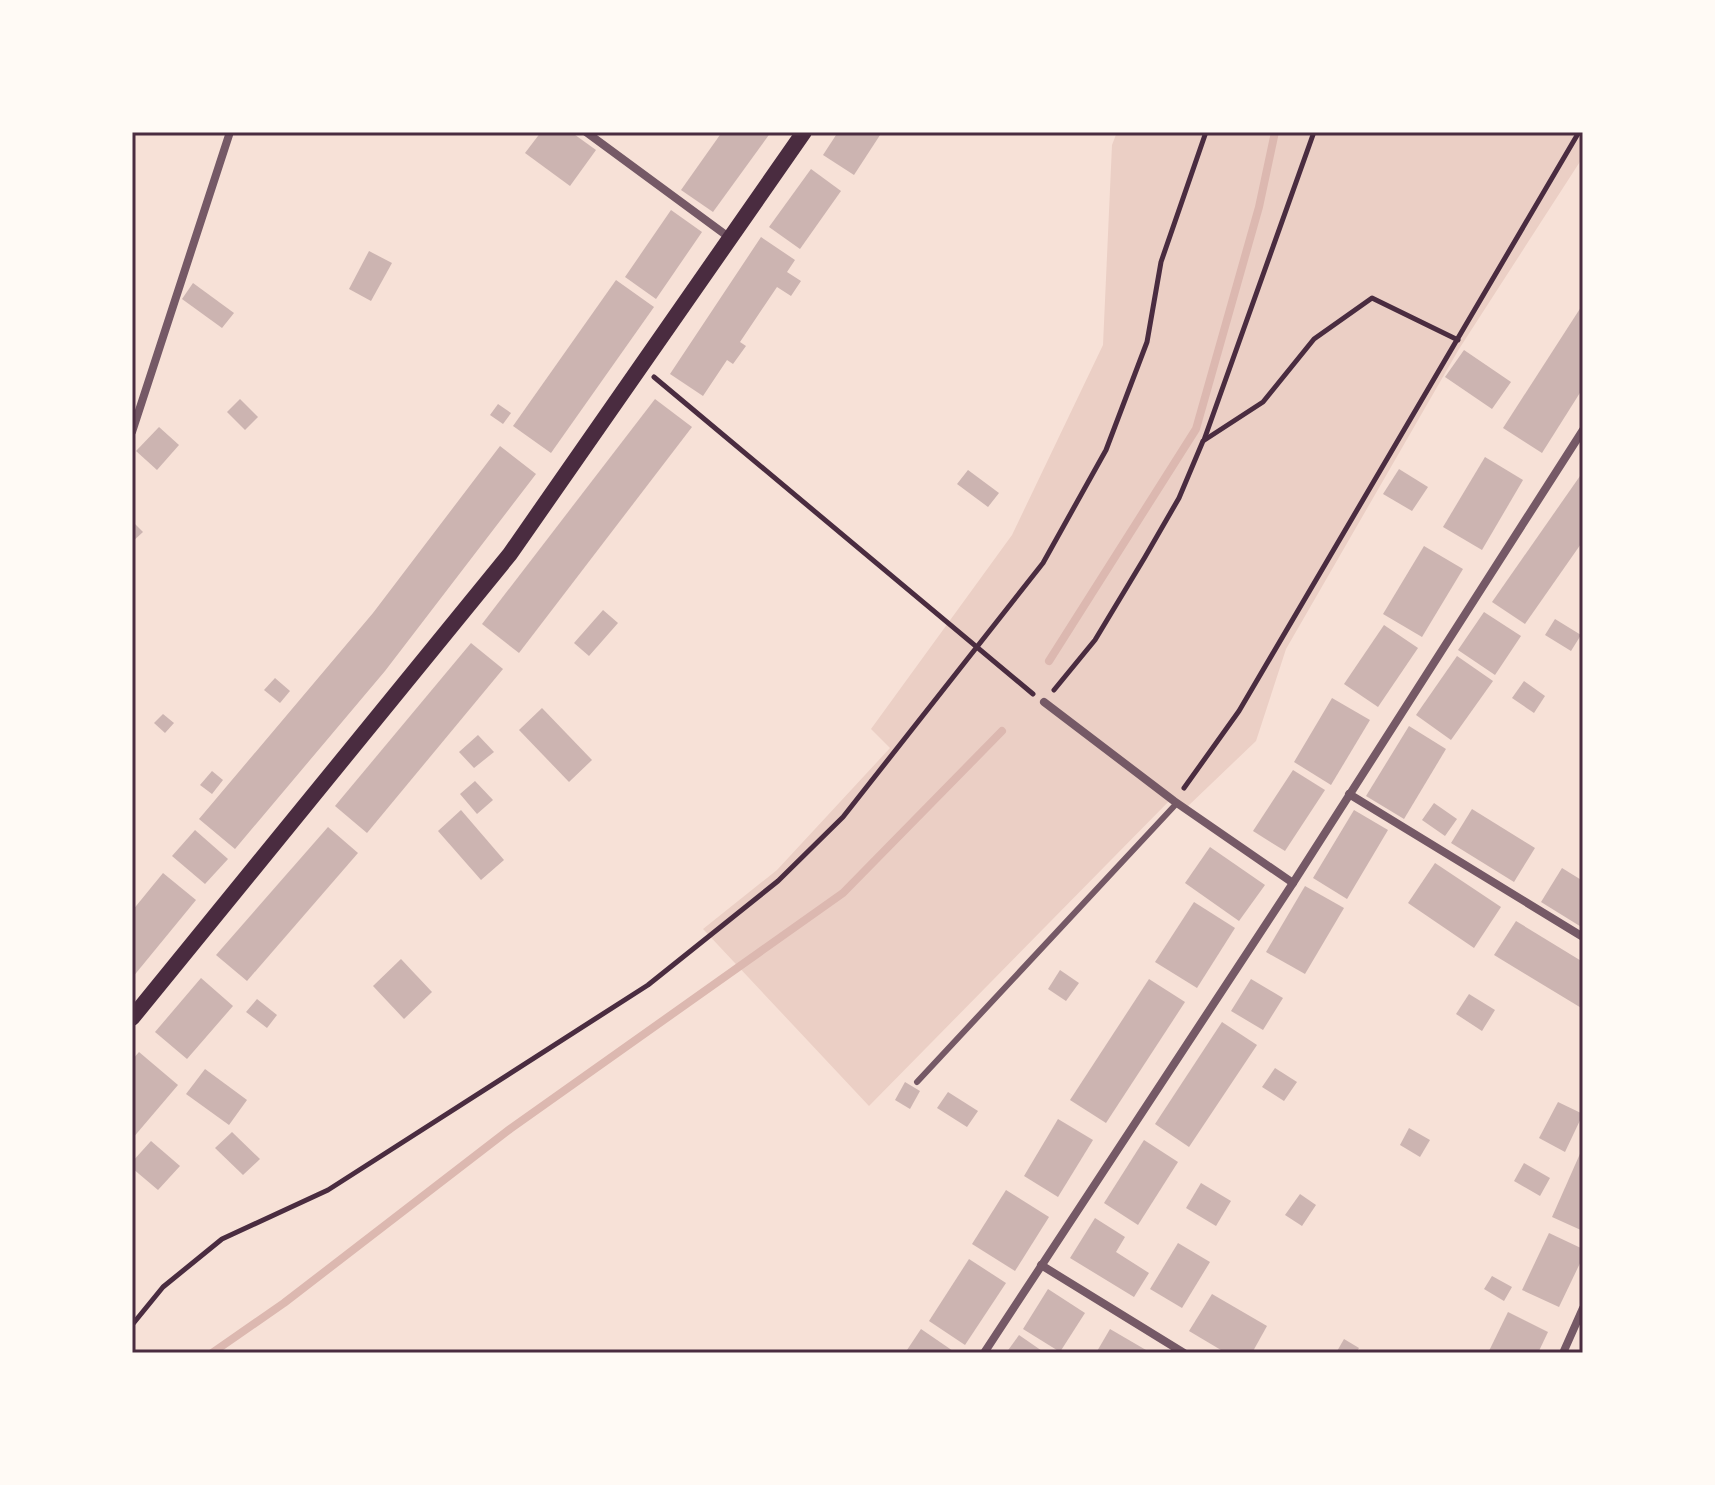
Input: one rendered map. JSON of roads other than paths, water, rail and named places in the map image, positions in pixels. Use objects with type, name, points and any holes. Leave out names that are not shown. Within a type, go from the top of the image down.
[{"type":"main road","points":[[132,1018],[510,554],[804,132]]},
{"type":"street","points":[[132,432],[230,132]]},
{"type":"street","points":[[586,132],[731,238]]},
{"type":"street","points":[[984,1353],[1293,883],[1583,430]]},
{"type":"street","points":[[1041,700],[1175,802],[1293,883]]},
{"type":"street","points":[[1349,794],[1583,937]]},
{"type":"street","points":[[1041,1265],[1184,1353]]},
{"type":"street","points":[[1563,1353],[1583,1308]]},
{"type":"lane","points":[[917,1082],[1175,802]]},
{"type":"waterway","points":[[1049,661],[1196,429],[1259,207],[1275,132]]},
{"type":"waterway","points":[[212,1353],[284,1303],[510,1129],[843,893],[1002,731]]}]
